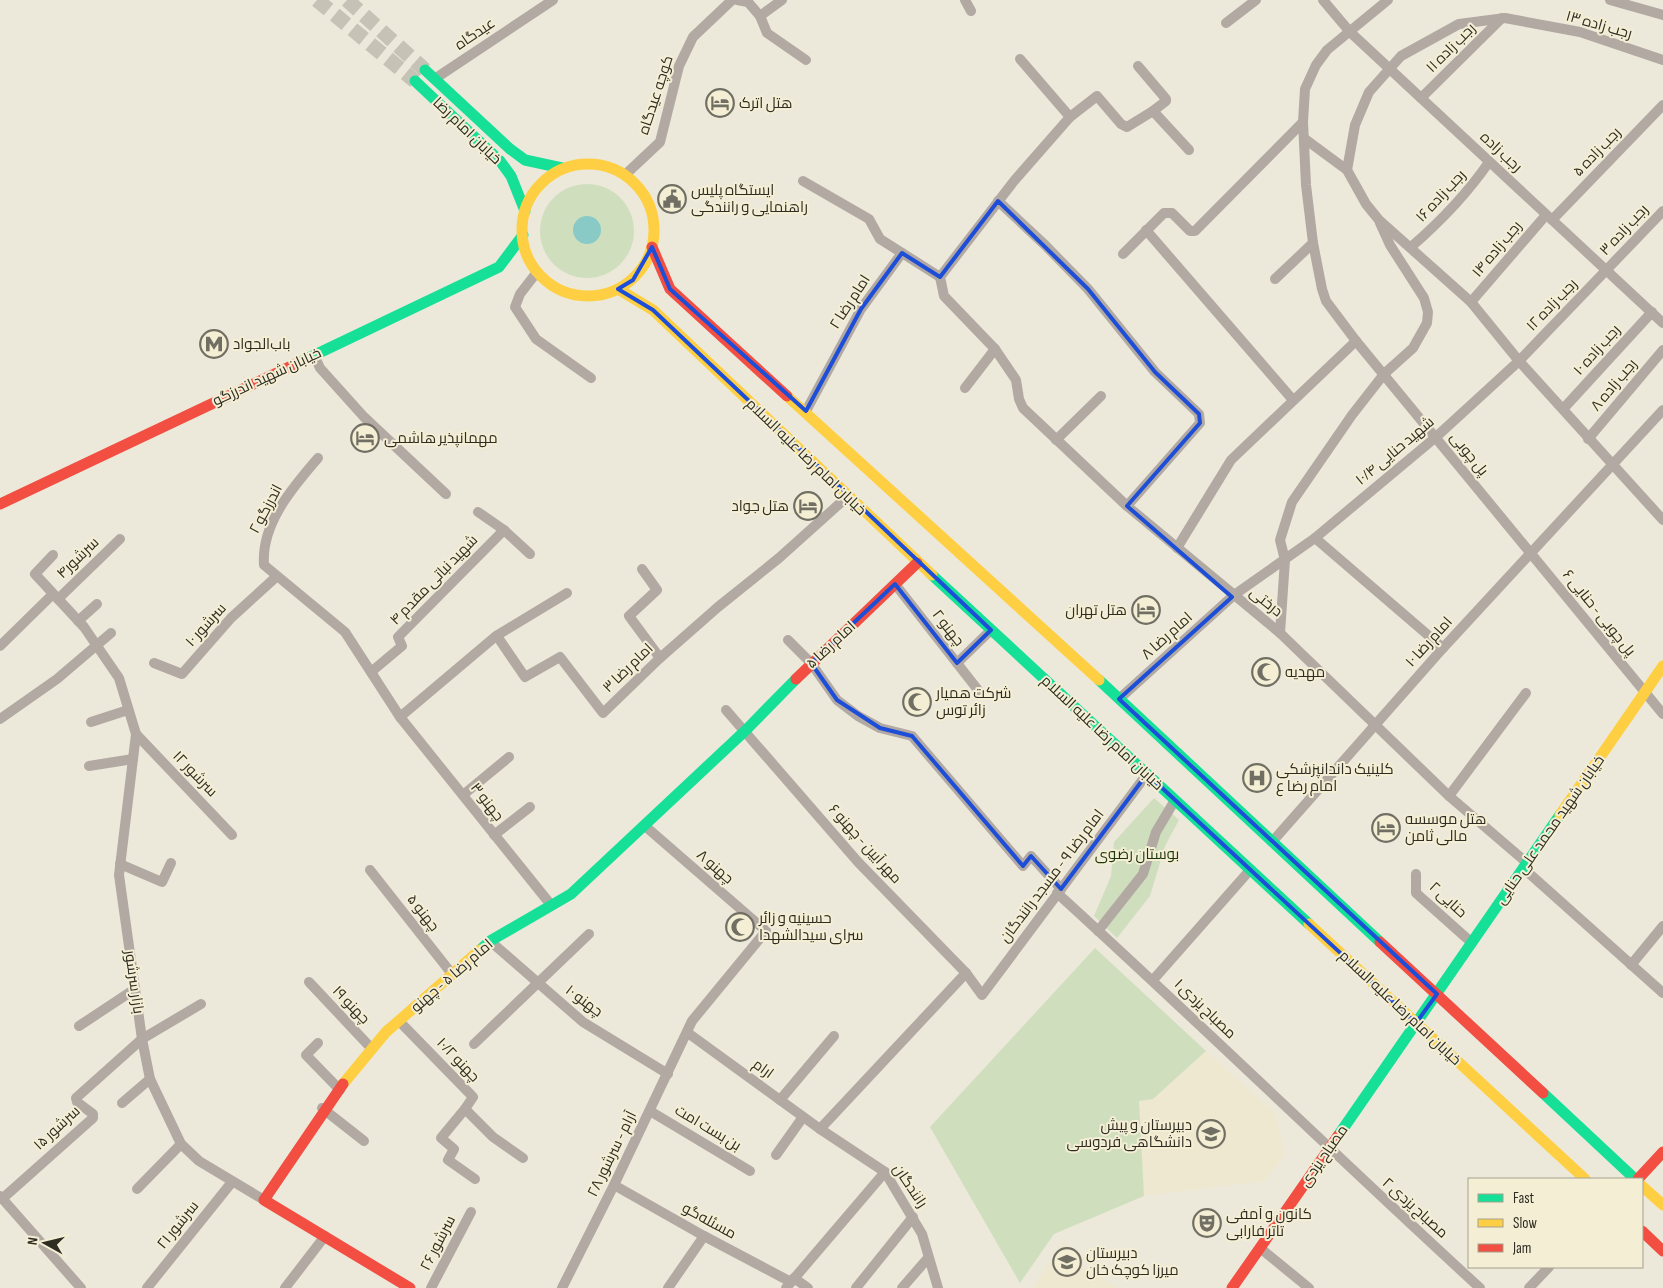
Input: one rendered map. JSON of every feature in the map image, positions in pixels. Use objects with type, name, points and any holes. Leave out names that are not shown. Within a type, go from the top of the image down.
[{"type":"main road","name":"خیابان امام رضا","points":[[425,70],[510,149],[525,160],[562,168]]},
{"type":"main road","name":"خیابان امام رضا","points":[[415,82],[500,161],[512,176],[525,211]]},
{"type":"main road","points":[[584,163],[606,165],[626,174],[641,188],[651,206],[655,226],[652,247],[644,267],[633,280],[618,289],[598,295],[577,295],[557,288],[537,272],[527,253],[522,234],[525,211],[533,194],[546,179],[562,168],[584,163]]},
{"type":"main road","name":"خیابان شهید اندرزگو","points":[[0,504],[499,266],[522,234]]},
{"type":"main road","points":[[652,247],[670,289],[806,411],[1119,699],[1635,1178]]},
{"type":"main road","name":"خیابان امام رضا علیه السلام","points":[[618,289],[654,310],[847,498],[1585,1178]]},
{"type":"main road","name":"امام رضا ۵","points":[[746,730],[811,663],[918,563]]},
{"type":"main road","name":"خیابان شهید محمد علی حنایی","points":[[1437,994],[1663,666]]},
{"type":"main road","name":"امام رضا ۵ - چهنو","points":[[264,1200],[323,1109],[386,1032],[400,1022],[490,941],[571,894],[746,730]]},
{"type":"main road","name":"مصباح یزدی","points":[[1232,1288],[1437,994]]},
{"type":"main road","points":[[1637,1178],[1663,1152]]},
{"type":"main road","points":[[1643,1187],[1663,1205]]},
{"type":"main road","name":"بازار سرشور","points":[[264,1200],[410,1288]]},
{"type":"main road","points":[[1643,1232],[1663,1251]]},
{"type":"street","name":"عیدگاه","points":[[439,76],[553,0]]},
{"type":"street","name":"کوچه عیدگاه","points":[[626,174],[660,142],[679,66],[693,37],[732,0]]},
{"type":"street","points":[[738,0],[748,2],[760,16],[768,33],[806,60]]},
{"type":"street","points":[[760,16],[782,0]]},
{"type":"street","points":[[965,0],[971,11]]},
{"type":"street","points":[[1226,23],[1256,0]]},
{"type":"street","name":"رجب زاده","points":[[1324,0],[1350,32],[1663,323]]},
{"type":"street","points":[[1177,548],[1232,460],[1356,341],[1326,300],[1313,243],[1306,185],[1303,122],[1305,89],[1316,65],[1327,50],[1388,0]]},
{"type":"street","points":[[1610,0],[1663,15]]},
{"type":"street","name":"رجب زاده ۱۳","points":[[1347,170],[1355,125],[1370,92],[1388,68],[1401,56],[1459,24],[1502,18],[1580,32],[1663,60]]},
{"type":"street","name":"رجب زاده ۱۱","points":[[1421,98],[1502,18]]},
{"type":"street","points":[[1020,59],[1070,117]]},
{"type":"street","points":[[803,181],[869,219],[880,239],[940,278],[998,201],[1070,117],[1097,96],[1121,124],[1127,126],[1166,102],[1166,99],[1138,66]]},
{"type":"street","name":"رجب زاده ۵","points":[[1549,218],[1663,105]]},
{"type":"street","points":[[1153,111],[1189,150]]},
{"type":"street","points":[[1123,254],[1154,221],[1168,212],[1190,231],[1195,231],[1303,122]]},
{"type":"street","points":[[1305,139],[1347,170],[1366,204],[1379,220],[1471,302],[1519,361],[1564,408],[1588,438],[1663,520]]},
{"type":"street","name":"رجب زاده ۱۶","points":[[1411,247],[1441,221],[1474,183],[1489,162]]},
{"type":"street","points":[[998,201],[1082,283],[1155,372],[1199,414],[1200,423],[1127,506]]},
{"type":"street","name":"رجب زاده ۳","points":[[1607,271],[1663,211]]},
{"type":"street","name":"رجب زاده ۱۴","points":[[1471,302],[1549,218]]},
{"type":"street","points":[[1280,633],[1285,560],[1280,540],[1292,502],[1352,415],[1384,374],[1413,348],[1427,323],[1428,312],[1424,298],[1390,245],[1379,220]]},
{"type":"street","points":[[1146,230],[1293,400]]},
{"type":"street","points":[[1275,279],[1313,243]]},
{"type":"street","name":"امام رضا ۲","points":[[806,411],[861,309],[902,252]]},
{"type":"street","name":"رجب زاده ۱۲","points":[[1519,361],[1607,271]]},
{"type":"street","points":[[537,272],[520,294],[515,307],[536,339],[591,378]]},
{"type":"street","name":"درختی","points":[[940,278],[944,296],[995,349],[1018,383],[1020,404],[1056,440],[1127,506],[1280,633],[1374,726],[1663,993]]},
{"type":"street","name":"رجب زاده ۱۰","points":[[1564,408],[1652,312]]},
{"type":"street","name":"پل چوبی","points":[[1356,341],[1530,553]]},
{"type":"street","points":[[965,388],[995,349]]},
{"type":"street","name":"رجب زاده ۸","points":[[1588,438],[1663,350]]},
{"type":"street","points":[[314,355],[320,368],[364,417],[446,494]]},
{"type":"street","name":"شهید حنایی ۱۰/۴","points":[[1285,560],[1315,538],[1436,437],[1519,361]]},
{"type":"street","points":[[1056,440],[1101,396]]},
{"type":"street","name":"امام رضا ۱۰","points":[[1272,842],[1443,648],[1663,410]]},
{"type":"street","name":"اندرزگو ۲","points":[[318,458],[280,507],[263,547],[264,565],[276,577],[345,632],[371,672]]},
{"type":"street","name":"امام رضا ۳","points":[[497,636],[525,677],[559,656],[602,713],[718,607],[779,558],[847,498]]},
{"type":"street","points":[[478,512],[504,530],[530,554]]},
{"type":"street","name":"شهید نباتی مقدم ۴","points":[[371,672],[402,646],[398,637],[504,530]]},
{"type":"street","points":[[1315,538],[1443,648]]},
{"type":"street","name":"سرشور۴","points":[[0,646],[120,539]]},
{"type":"street","name":"پل چوبی - حنایی ۶","points":[[1530,553],[1663,714]]},
{"type":"street","name":"بازار سرشور","points":[[53,555],[35,574],[78,621],[118,678],[136,734],[120,864],[122,909],[150,1079],[181,1144],[198,1161],[264,1200]]},
{"type":"street","name":"امام رضا ۸","points":[[1119,699],[1234,595],[1285,560]]},
{"type":"street","points":[[642,569],[657,590],[629,616],[660,658]]},
{"type":"street","name":"سرشور ۱۰","points":[[154,663],[182,674],[231,618],[276,577]]},
{"type":"street","name":"چهنو ۲","points":[[895,584],[978,690]]},
{"type":"street","points":[[400,717],[497,636],[567,593]]},
{"type":"street","points":[[78,621],[97,604]]},
{"type":"street","points":[[957,663],[991,630]]},
{"type":"street","points":[[0,719],[57,679],[111,633]]},
{"type":"street","points":[[788,640],[811,663]]},
{"type":"street","name":"مصباح یزدی ۱","points":[[811,663],[837,700],[858,716],[880,728],[912,736],[1022,866],[1031,856],[1059,891],[1098,931],[1153,980],[1329,1149]]},
{"type":"street","name":"چهنو ۳","points":[[371,672],[400,717],[550,906]]},
{"type":"street","points":[[1449,796],[1526,693]]},
{"type":"street","points":[[91,722],[128,710]]},
{"type":"street","name":"مهر آیین - چهنو ۶","points":[[726,710],[746,730],[858,862],[966,973],[982,995]]},
{"type":"street","name":"سرشور ۱۲","points":[[136,734],[232,835]]},
{"type":"street","points":[[463,795],[509,757]]},
{"type":"street","points":[[89,766],[133,759]]},
{"type":"street","name":"امام رضا ۹ - مسجد رانندگان","points":[[982,995],[1147,774]]},
{"type":"street","points":[[1098,931],[1143,874],[1156,832],[1175,800]]},
{"type":"street","points":[[494,835],[530,807]]},
{"type":"street","name":"چهنو ۸","points":[[645,826],[766,931]]},
{"type":"street","points":[[120,864],[162,882],[171,862]]},
{"type":"street","name":"چهنو ۵","points":[[370,870],[452,974]]},
{"type":"street","points":[[1153,980],[1250,870]]},
{"type":"street","name":"حنایی ۲","points":[[1416,874],[1416,893],[1472,943]]},
{"type":"street","points":[[1631,965],[1663,926]]},
{"type":"street","name":"آرام - سرشور ۲۸","points":[[562,1288],[614,1185],[692,1021],[766,931]]},
{"type":"street","points":[[474,1044],[539,985],[589,934]]},
{"type":"street","name":"چهنو ۱۰","points":[[490,941],[583,1022],[668,1074]]},
{"type":"street","points":[[820,1129],[966,973]]},
{"type":"street","name":"چهنو ۱۹","points":[[308,982],[372,1048]]},
{"type":"street","points":[[79,1026],[135,989]]},
{"type":"street","points":[[142,1039],[201,1004]]},
{"type":"street","name":"چهنو ۱۰/۲","points":[[400,1022],[472,1097],[465,1109]]},
{"type":"street","name":"ارام","points":[[688,1032],[820,1129]]},
{"type":"street","points":[[780,1100],[834,1036]]},
{"type":"street","name":"سرشور ۱۵","points":[[1,1197],[93,1118],[93,1114],[76,1101],[76,1098],[142,1039]]},
{"type":"street","points":[[318,1044],[306,1055],[340,1090]]},
{"type":"street","points":[[122,1103],[150,1079]]},
{"type":"street","points":[[323,1109],[364,1141]]},
{"type":"street","points":[[475,1179],[448,1160],[454,1149],[442,1138],[465,1109],[493,1137],[523,1158]]},
{"type":"street","name":"بن بست امت","points":[[650,1111],[750,1171]]},
{"type":"street","points":[[776,1155],[803,1117]]},
{"type":"street","name":"رانندگان","points":[[820,1129],[885,1172],[914,1217],[922,1234],[938,1288]]},
{"type":"street","points":[[137,1189],[181,1144]]},
{"type":"street","name":"مصباح یزدی ۲","points":[[1329,1149],[1480,1288]]},
{"type":"street","points":[[791,1283],[885,1172]]},
{"type":"street","name":"سرشور ۲۱","points":[[147,1288],[232,1182]]},
{"type":"street","name":"مسئله‌گو","points":[[614,1185],[791,1283],[808,1288]]},
{"type":"street","points":[[1,1197],[81,1288]]},
{"type":"street","name":"سرشور ۲۶","points":[[431,1288],[471,1212]]},
{"type":"street","points":[[856,1288],[914,1217]]},
{"type":"street","points":[[285,1288],[325,1236]]},
{"type":"street","points":[[668,1288],[704,1236]]},
{"type":"street","points":[[1260,1248],[1309,1288]]},
{"type":"street","points":[[902,1288],[928,1258]]},
{"type":"street","points":[[1528,1288],[1548,1268]]},
{"type":"highlighted area","points":[[998,201],[1088,289],[1155,372],[1199,414],[1200,423],[1127,506],[1232,597],[1119,699],[1437,994],[1416,1023],[1147,774],[1061,889],[1031,856],[1023,866],[912,736],[880,728],[837,700],[811,663],[895,584],[957,663],[991,630],[653,310],[618,289],[633,280],[652,247],[670,289],[806,411],[861,309],[902,253],[940,277]]},
{"type":"shaded area","name":"دبیرستان و پیش دانشگاهی فردوسی","points":[[1206,1051],[1276,1114],[1285,1155],[1265,1181],[1144,1196],[1139,1100],[1153,1099]]},
{"type":"shaded area","name":"دبیرستان میرزا کوچک خان","points":[[1063,1242],[1088,1258],[1083,1266],[1118,1288],[1033,1288]]},
{"type":"green space","points":[[587,184],[605,188],[620,198],[630,213],[634,231],[630,249],[620,264],[605,274],[587,278],[569,274],[554,264],[544,249],[540,231],[544,213],[554,198],[569,188]]},
{"type":"green space","name":"بوستان رضوی","points":[[1154,798],[1179,820],[1165,846],[1150,896],[1117,938],[1094,916],[1111,876],[1114,842]]},
{"type":"green space","points":[[1095,948],[1206,1051],[1153,1099],[1139,1101],[1144,1196],[1054,1234],[1020,1283],[930,1127]]},
{"type":"water","points":[[587,216],[597,220],[601,230],[597,240],[587,244],[577,240],[573,230],[577,220]]},
{"type":"tunnel","points":[[317,0],[415,81]]},
{"type":"tunnel","points":[[347,0],[425,70]]},
{"type":"traffic: fast","points":[[425,70],[510,149],[525,160],[562,168]]},
{"type":"traffic: fast","points":[[415,81],[500,161],[511,176],[525,211]]},
{"type":"traffic: fast","points":[[300,362],[499,267],[523,235]]},
{"type":"traffic: fast","points":[[932,575],[1309,924]]},
{"type":"traffic: fast","points":[[480,950],[490,941],[571,894],[746,730],[796,679]]},
{"type":"traffic: fast","points":[[1099,680],[1380,942]]},
{"type":"traffic: fast","points":[[1338,1136],[1560,815]]},
{"type":"traffic: fast","points":[[1543,1093],[1634,1178]]},
{"type":"traffic: slow","points":[[588,164],[601,165],[613,169],[635,183],[649,205],[653,217],[654,230],[653,243],[649,255],[635,277],[613,291],[601,295],[588,296],[575,295],[563,291],[541,277],[527,255],[523,243],[522,230],[523,217],[527,205],[541,183],[563,169],[575,165],[588,164]]},
{"type":"traffic: slow","points":[[618,289],[653,310],[932,575]]},
{"type":"traffic: slow","points":[[787,396],[1099,680]]},
{"type":"traffic: slow","points":[[1560,815],[1663,666]]},
{"type":"traffic: slow","points":[[1309,924],[1584,1178]]},
{"type":"traffic: slow","points":[[343,1084],[386,1032],[480,950]]},
{"type":"traffic: slow","points":[[1643,1187],[1663,1205]]},
{"type":"traffic: jam","points":[[652,247],[670,289],[787,396]]},
{"type":"traffic: jam","points":[[0,504],[300,362]]},
{"type":"traffic: jam","points":[[796,679],[917,563]]},
{"type":"traffic: jam","points":[[1380,942],[1543,1093]]},
{"type":"traffic: jam","points":[[343,1084],[264,1200],[410,1288]]},
{"type":"traffic: jam","points":[[1232,1288],[1338,1136]]},
{"type":"traffic: jam","points":[[1639,1178],[1663,1152]]},
{"type":"traffic: jam","points":[[1643,1232],[1663,1251]]},
{"type":"place","name":"هتل اترک","points":[[720,103]]},
{"type":"place","name":"ایستگاه پلیس راهنمایی و رانندگی","points":[[672,199]]},
{"type":"place","name":"باب‌الجواد","points":[[214,344]]},
{"type":"place","name":"مهمانپذیر هاشمی","points":[[365,438]]},
{"type":"place","name":"هتل جواد","points":[[808,506]]},
{"type":"place","name":"هتل تهران","points":[[1146,610]]},
{"type":"place","name":"مهدیه","points":[[1266,672]]},
{"type":"place","name":"شرکت همیار زائر توس","points":[[917,702]]},
{"type":"place","name":"کلینیک داندانپزشکى امام رضا ع","points":[[1257,778]]},
{"type":"place","name":"هتل موسسه مالی ثامن","points":[[1386,828]]},
{"type":"place","name":"حسینیه و زائر سرای سیدالشهدا","points":[[740,927]]},
{"type":"place","name":"دبیرستان و پیش دانشگاهی فردوسی","points":[[1211,1134]]},
{"type":"place","name":"کانون و آمفی تاتر فارابی","points":[[1207,1223]]},
{"type":"place","name":"دبیرستان میرزا کوچک خان","points":[[1067,1262]]}]
